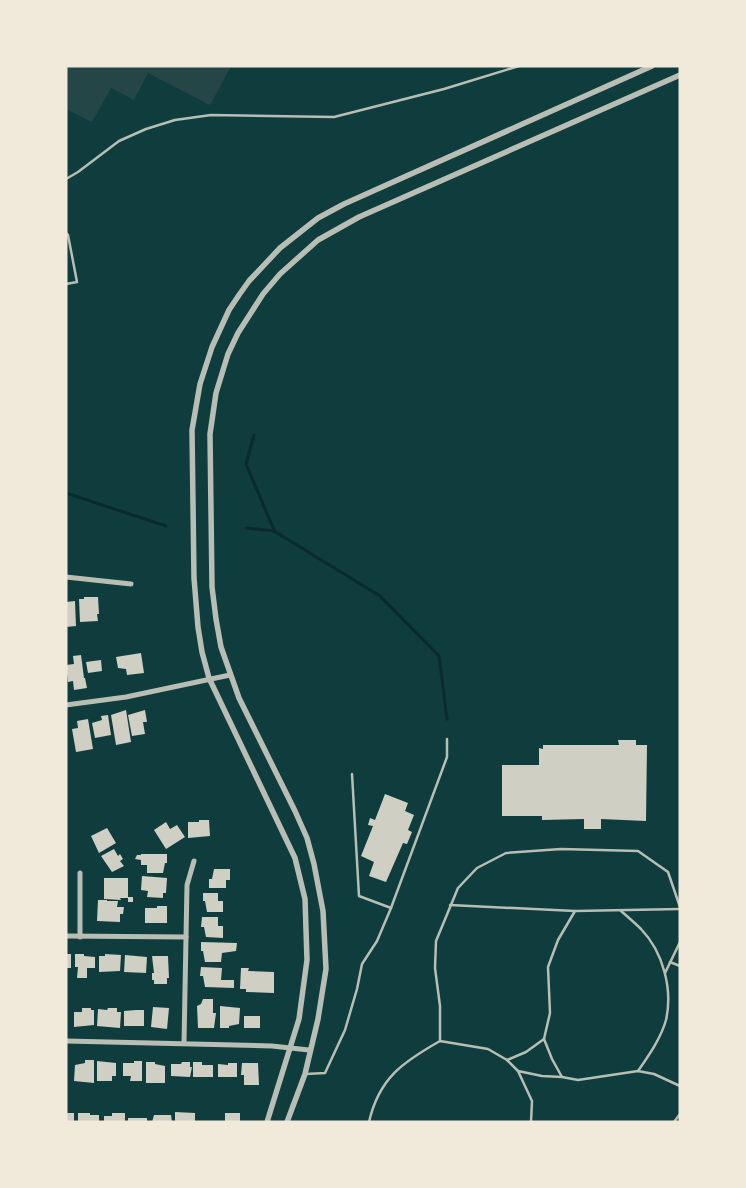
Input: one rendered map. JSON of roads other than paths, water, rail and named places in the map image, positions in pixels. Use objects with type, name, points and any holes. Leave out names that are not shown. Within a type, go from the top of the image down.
[{"type":"street","points":[[267,1122],[299,1019],[305,986],[307,960],[305,899],[296,858],[209,678],[202,652],[195,601],[192,430],[200,384],[212,346],[229,310],[249,281],[292,237],[318,218],[344,204],[605,89],[652,66]]},
{"type":"street","points":[[287,1122],[304,1074],[318,1019],[326,969],[323,911],[307,838],[239,698],[221,647],[216,619],[212,587],[210,434],[216,393],[228,354],[238,333],[262,294],[280,274],[318,240],[359,217],[680,75]]},
{"type":"street","points":[[66,577],[131,584]]},
{"type":"street","points":[[66,705],[126,697],[230,675]]},
{"type":"street","points":[[184,1043],[187,885],[194,861]]},
{"type":"street","points":[[80,873],[80,937]]},
{"type":"street","points":[[66,936],[186,937]]},
{"type":"street","points":[[66,1041],[184,1043],[290,1047],[309,1050]]},
{"type":"lane","points":[[66,179],[119,141],[175,120],[210,115],[334,118],[444,89],[519,66]]},
{"type":"lane","points":[[66,233],[68,235],[77,282],[66,284]]},
{"type":"lane","points":[[66,255],[72,254]]},
{"type":"lane","points":[[304,1074],[325,1073],[345,1030],[362,964],[377,941],[391,908],[447,757],[447,739]]},
{"type":"lane","points":[[352,774],[359,896],[391,908]]},
{"type":"lane","points":[[440,1041],[440,1006],[434,968],[436,942],[450,905],[458,888],[477,868],[506,853],[561,849],[638,852],[668,872],[680,908],[575,911],[450,905]]},
{"type":"lane","points":[[620,910],[642,930],[658,954],[669,989],[666,1020],[654,1047],[638,1071]]},
{"type":"lane","points":[[562,1077],[544,1039],[550,1013],[548,967],[558,940],[575,911]]},
{"type":"lane","points":[[664,975],[680,942]]},
{"type":"lane","points":[[670,962],[680,966]]},
{"type":"lane","points":[[507,1060],[526,1052],[544,1039]]},
{"type":"lane","points":[[369,1122],[372,1107],[385,1083],[404,1062],[440,1041],[488,1049],[507,1060],[518,1071],[532,1101],[531,1122]]},
{"type":"lane","points":[[518,1071],[578,1080],[638,1071],[654,1074],[680,1086]]},
{"type":"lane","points":[[674,1122],[680,1114]]},
{"type":"waterway","points":[[254,435],[246,464],[274,530]]},
{"type":"waterway","points":[[66,493],[166,526]]},
{"type":"waterway","points":[[246,528],[274,531],[380,596],[439,656],[447,719]]}]
